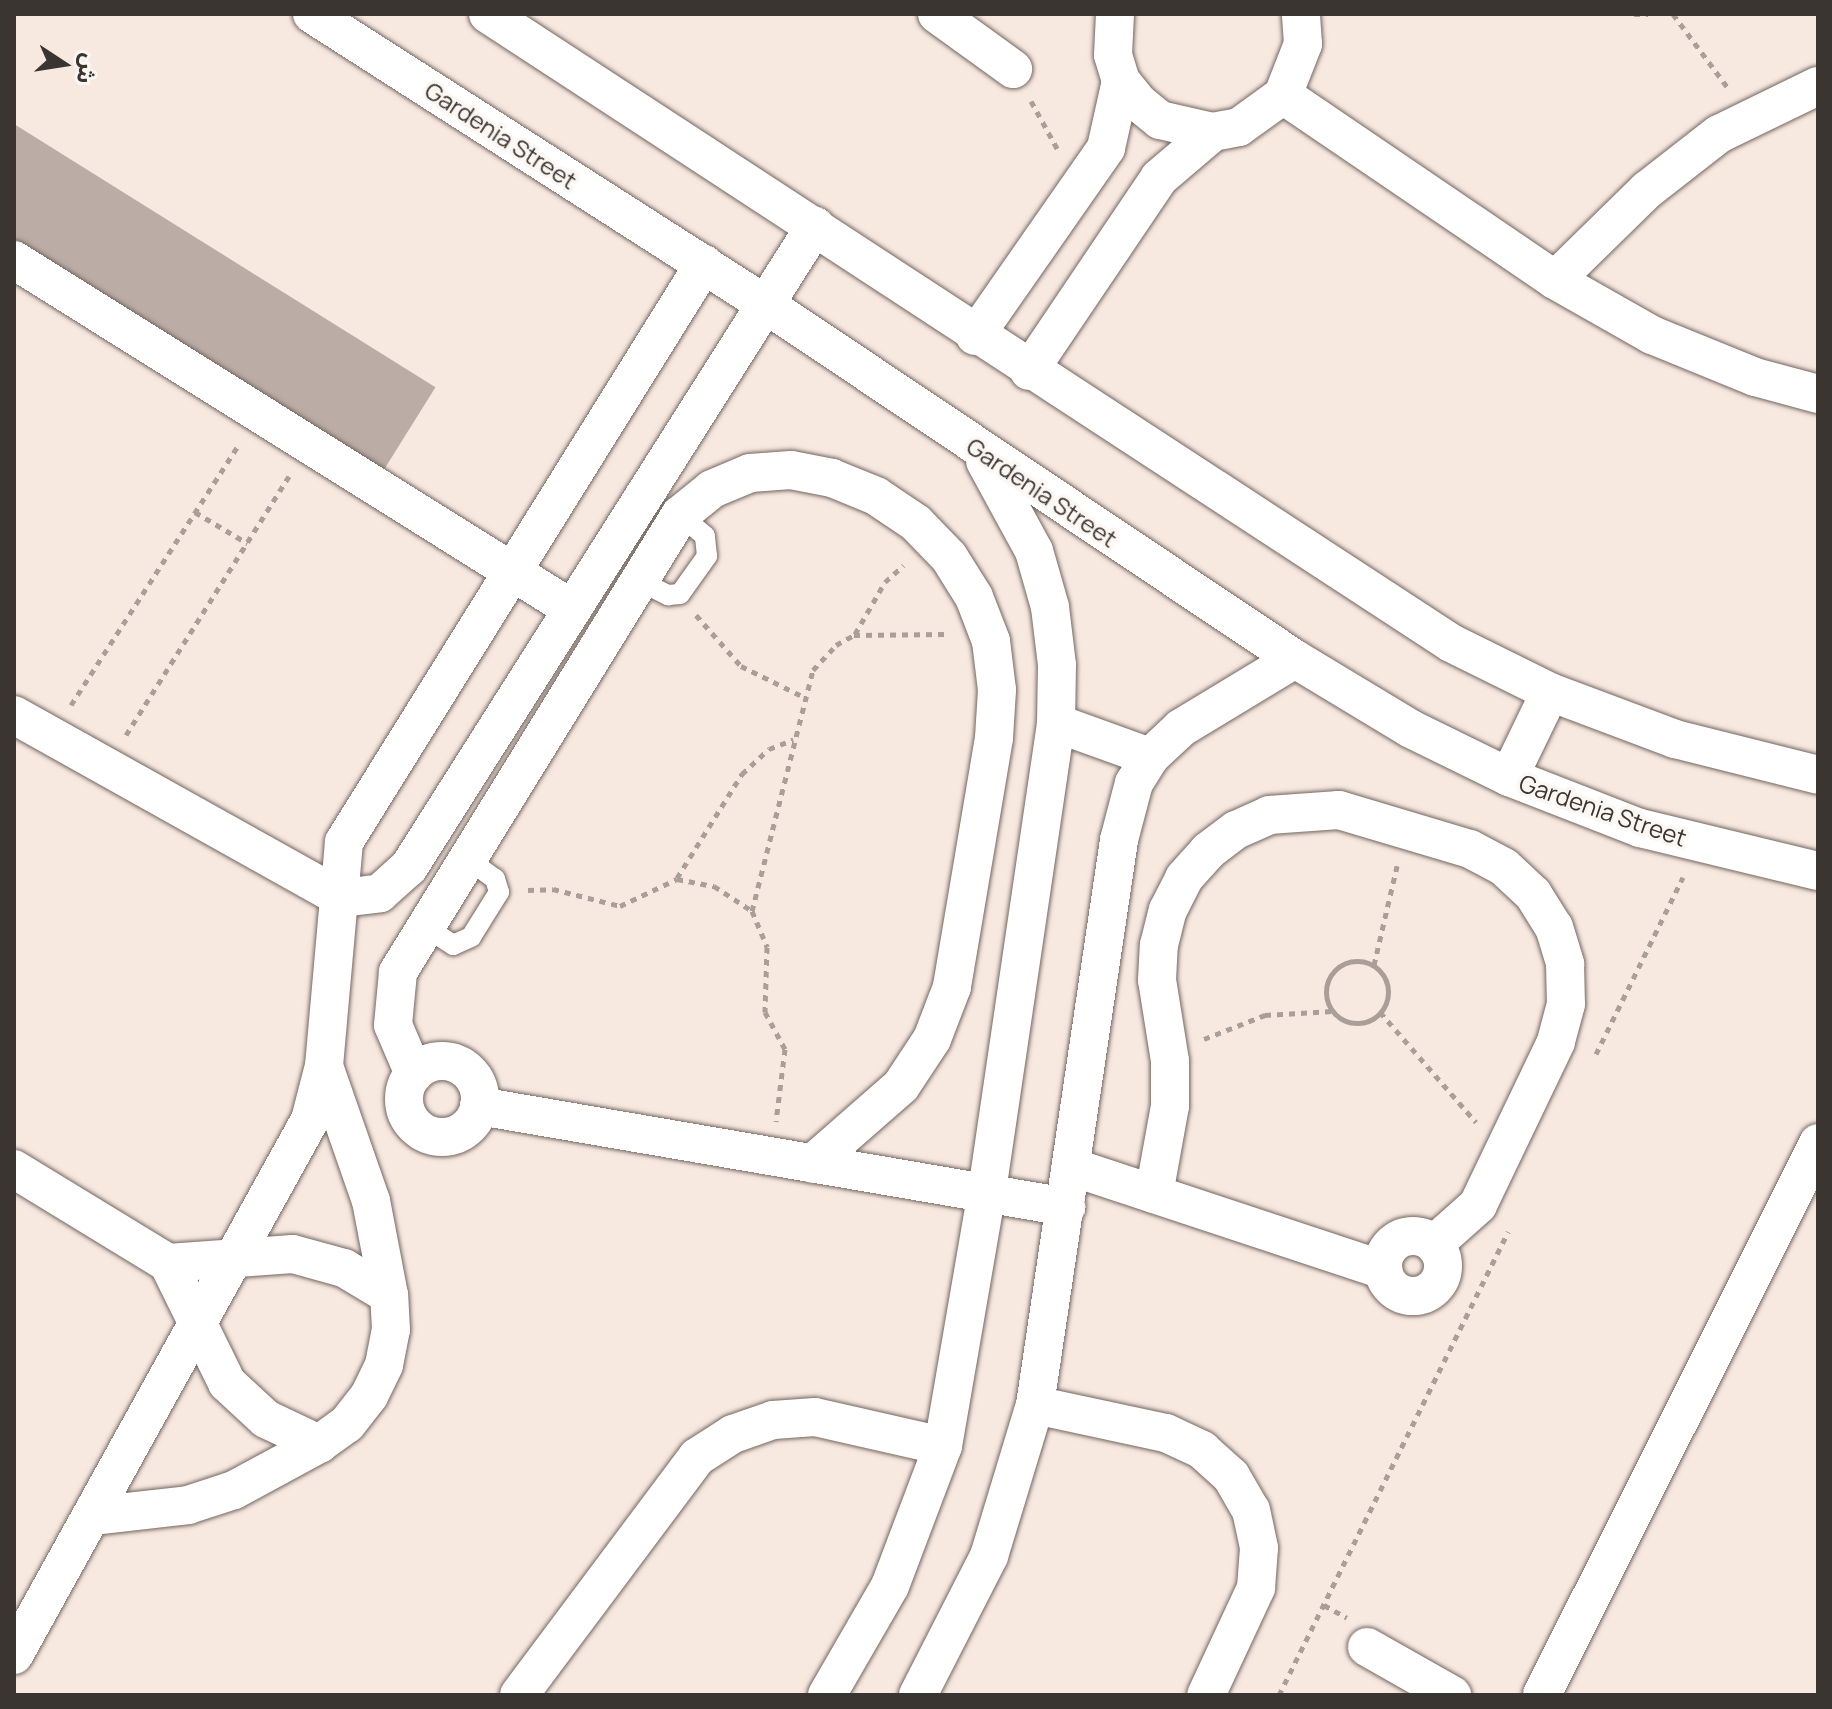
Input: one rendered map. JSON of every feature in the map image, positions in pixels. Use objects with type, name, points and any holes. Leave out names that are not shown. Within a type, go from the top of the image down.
[{"type":"street","name":"Gardenia Street","points":[[312,14],[704,264],[1295,659],[1411,729],[1509,777],[1640,828],[1818,871]]},
{"type":"street","points":[[488,14],[815,226],[975,336],[1451,643],[1550,692],[1675,739],[1818,775]]},
{"type":"street","points":[[937,14],[1013,69]]},
{"type":"street","points":[[1115,14],[1113,55],[1121,81],[1160,120],[1213,132]]},
{"type":"street","points":[[1029,371],[1159,178],[1213,132],[1251,120],[1283,95],[1300,58],[1302,15]]},
{"type":"street","points":[[975,336],[1106,148],[1121,81]]},
{"type":"street","points":[[1555,280],[1647,190],[1719,134],[1818,86]]},
{"type":"street","points":[[1283,95],[1555,280],[1652,335],[1755,377],[1818,394]]},
{"type":"street","points":[[25,724],[342,898],[380,893],[403,874],[768,306],[815,226]]},
{"type":"street","points":[[14,260],[572,609]]},
{"type":"street","points":[[14,1655],[298,1146],[324,1066],[342,898],[338,879],[344,842],[704,264]]},
{"type":"street","points":[[827,1695],[890,1586],[943,1446],[987,1191],[1056,723],[1057,665],[1050,607],[1034,551],[1010,498],[978,450]]},
{"type":"street","points":[[414,1074],[430,1063],[459,1065],[478,1086],[479,1106],[459,1133],[426,1133],[405,1107],[414,1074],[393,1025],[392,998],[398,972],[680,515],[725,484],[750,473],[791,470],[832,478],[876,496],[916,523],[949,557],[974,597],[991,641],[997,690],[994,738],[952,987],[932,1039],[901,1086],[812,1164]]},
{"type":"street","points":[[918,1695],[989,1556],[1035,1405],[1124,811],[1150,757],[1217,702],[1295,659]]},
{"type":"street","points":[[1509,777],[1550,692]]},
{"type":"street","points":[[1056,723],[1150,757]]},
{"type":"street","points":[[1072,1167],[1383,1270],[1400,1293],[1427,1293],[1444,1270],[1434,1244],[1472,1213],[1556,1042],[1566,1004],[1565,964],[1554,927],[1533,894],[1504,867],[1470,849],[1339,810],[1304,809],[1269,815],[1208,851],[1179,889],[1159,945],[1157,980],[1167,1041],[1170,1106],[1154,1194]]},
{"type":"street","points":[[92,1516],[141,1513],[223,1494],[278,1470],[347,1424],[379,1375],[391,1330],[389,1295],[367,1186],[324,1066]]},
{"type":"street","points":[[479,1106],[1066,1207]]},
{"type":"street","points":[[1542,1695],[1813,1167]]},
{"type":"street","points":[[14,1169],[168,1263],[227,1383],[243,1401],[278,1426],[319,1444]]},
{"type":"street","points":[[168,1263],[239,1255],[318,1259],[368,1280],[389,1295]]},
{"type":"street","points":[[1035,1405],[1166,1433],[1202,1450],[1231,1476],[1251,1510],[1257,1535],[1256,1588],[1206,1695]]},
{"type":"street","points":[[519,1695],[697,1457],[733,1434],[773,1420],[815,1417],[943,1446]]},
{"type":"street","points":[[1367,1647],[1452,1695]]},
{"type":"lane","points":[[638,580],[668,595],[680,594],[707,556],[709,543],[680,515]]},
{"type":"lane","points":[[424,926],[461,945],[499,892],[495,879],[466,858]]},
{"type":"path","points":[[1634,14],[1648,14]]},
{"type":"path","points":[[1673,14],[1750,118]]},
{"type":"path","points":[[1013,69],[1080,189]]},
{"type":"path","points":[[25,724],[195,512],[259,413]]},
{"type":"path","points":[[106,766],[309,445]]},
{"type":"path","points":[[195,512],[247,543]]},
{"type":"path","points":[[752,911],[804,697],[823,656],[854,635],[885,582],[902,566],[949,557]]},
{"type":"path","points":[[680,594],[741,666],[804,697]]},
{"type":"path","points":[[854,635],[930,632],[991,641]]},
{"type":"path","points":[[499,892],[553,889],[620,906],[677,879],[742,774],[769,749],[794,739]]},
{"type":"path","points":[[1167,1041],[1213,1038],[1265,1015],[1333,1011],[1352,1023],[1380,1012],[1388,993],[1374,965],[1405,830]]},
{"type":"path","points":[[1588,1069],[1700,843]]},
{"type":"path","points":[[677,879],[714,886],[752,911],[767,947],[765,1012],[786,1060],[769,1156]]},
{"type":"path","points":[[1333,1011],[1326,991],[1334,971],[1352,961],[1374,965]]},
{"type":"path","points":[[1380,1012],[1503,1153]]},
{"type":"path","points":[[1279,1695],[1512,1224]]},
{"type":"building","points":[[14,124],[435,387],[376,482],[14,256]]}]
